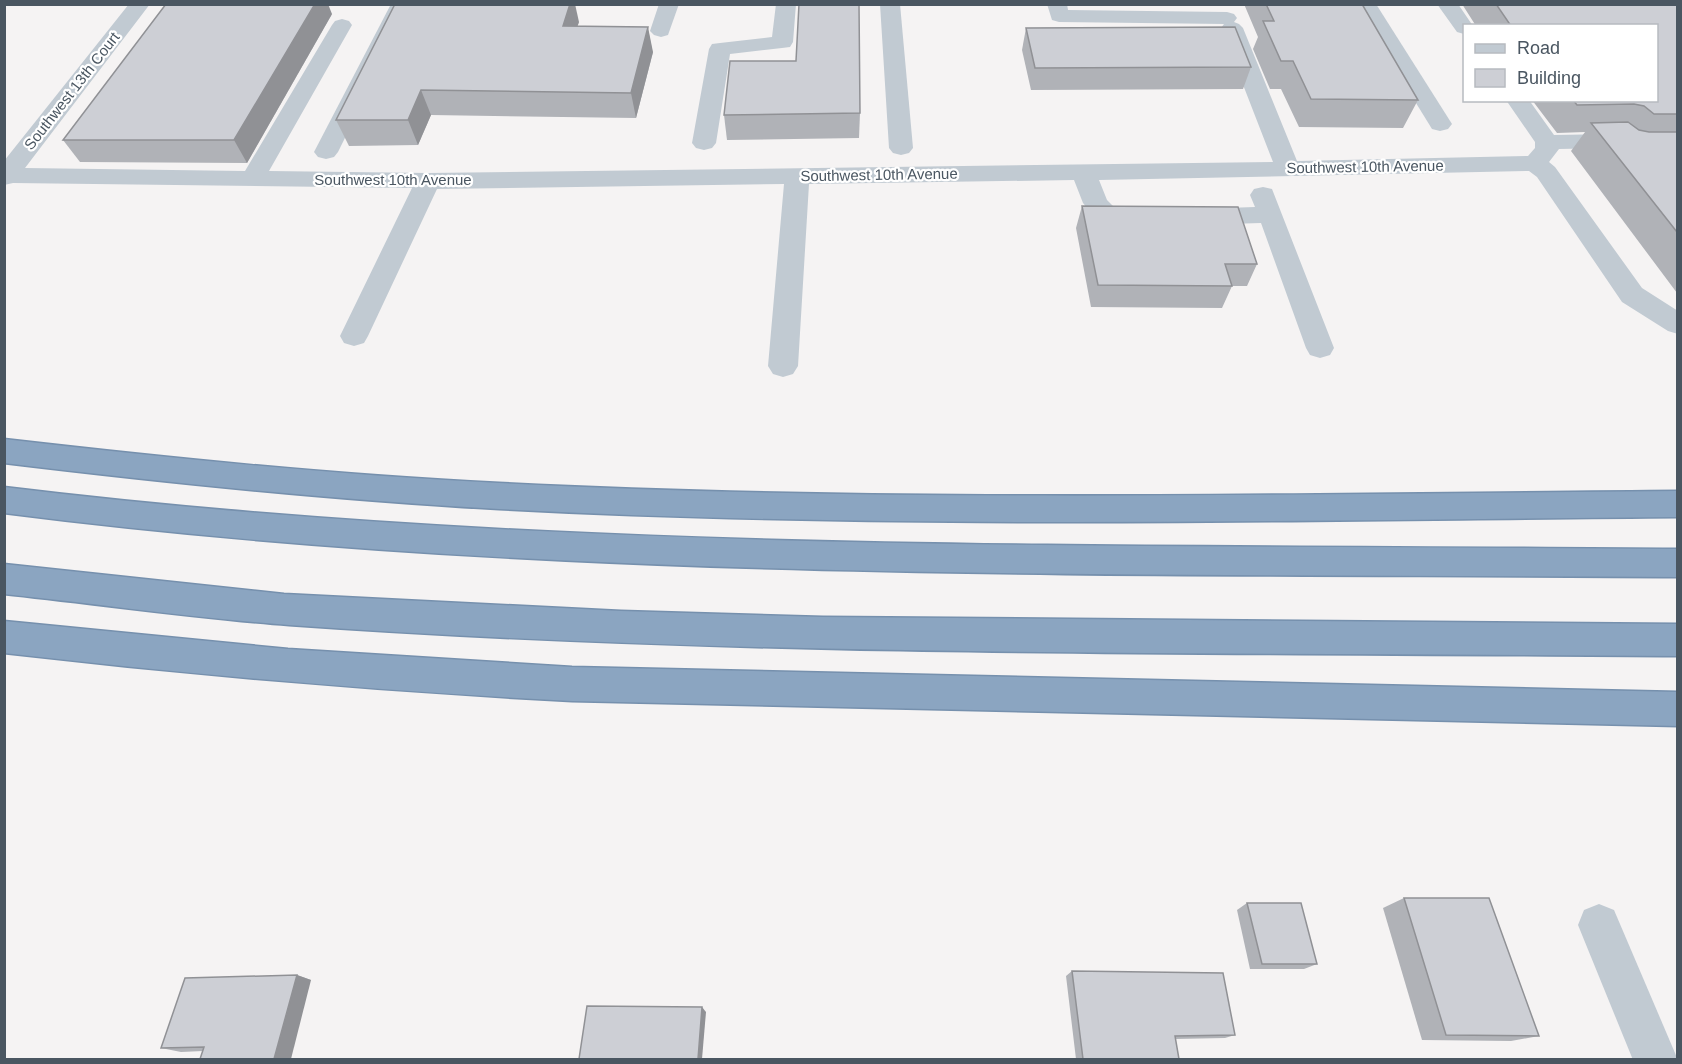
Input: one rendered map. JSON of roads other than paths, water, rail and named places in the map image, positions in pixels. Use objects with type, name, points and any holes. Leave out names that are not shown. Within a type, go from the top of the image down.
[{"type":"highway","points":[[4,451],[120,465],[378,489],[635,502],[1019,508],[1677,504]]},
{"type":"highway","points":[[4,500],[300,531],[433,541],[691,552],[1677,563]]},
{"type":"highway","points":[[4,579],[283,609],[533,624],[682,630],[1677,640]]},
{"type":"highway","points":[[4,637],[266,664],[418,676],[573,684],[1677,709]]},
{"type":"street","name":"Southwest 13th Court","points":[[5,176],[140,4]]},
{"type":"street","points":[[326,152],[402,4]]},
{"type":"street","points":[[661,31],[669,4]]},
{"type":"street","points":[[704,143],[720,49],[782,42],[786,4]]},
{"type":"street","points":[[890,4],[901,148]]},
{"type":"street","points":[[1057,4],[1059,16],[1224,11],[1288,169]]},
{"type":"street","points":[[1365,4],[1440,123]]},
{"type":"street","points":[[1447,4],[1463,27]]},
{"type":"street","points":[[252,179],[342,25]]},
{"type":"street","points":[[1518,102],[1547,142],[1547,149],[1534,164],[1546,172],[1632,295],[1677,324]]},
{"type":"street","points":[[1547,142],[1613,141],[1627,151],[1677,151]]},
{"type":"street","name":"Southwest 10th Avenue","points":[[5,176],[428,181],[1534,164]]},
{"type":"street","points":[[1254,170],[1320,348]]},
{"type":"street","points":[[1083,172],[1096,203],[1107,215],[1165,217],[1271,215]]},
{"type":"street","points":[[783,366],[797,176]]},
{"type":"street","points":[[354,336],[428,181]]},
{"type":"street","points":[[1599,925],[1656,1059]]}]
